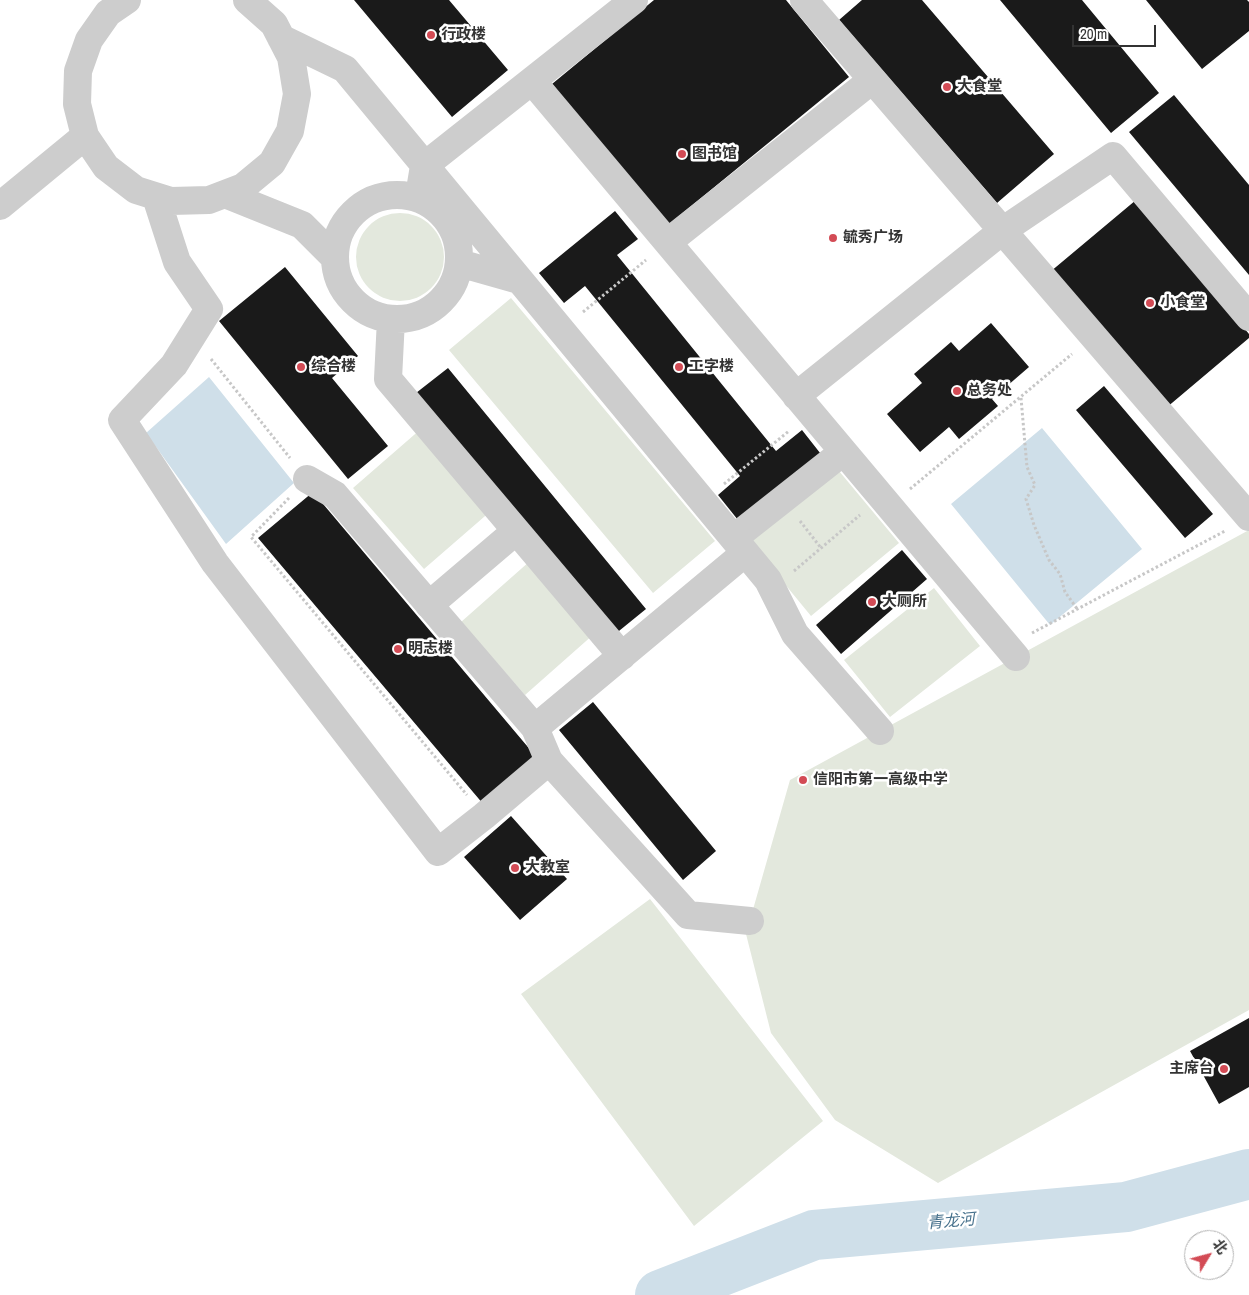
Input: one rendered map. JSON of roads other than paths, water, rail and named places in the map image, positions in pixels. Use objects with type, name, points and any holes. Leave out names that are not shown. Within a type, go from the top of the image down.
[{"type":"street","points":[[127,0],[108,13],[89,40],[78,71],[77,104],[85,136],[106,167],[136,190],[171,201],[208,200],[243,187],[272,163],[290,131],[297,94],[292,58],[274,24],[247,0]]},
{"type":"street","points":[[419,199],[424,166],[634,0]]},
{"type":"street","points":[[804,0],[1093,336],[1240,522]]},
{"type":"street","points":[[281,38],[345,69],[768,580],[795,634],[880,731]]},
{"type":"street","points":[[668,242],[872,80]]},
{"type":"street","points":[[532,81],[1012,652]]},
{"type":"street","points":[[0,206],[85,136]]},
{"type":"street","points":[[804,404],[1002,231],[1113,156],[1249,316]]},
{"type":"street","points":[[225,194],[302,225],[335,258]]},
{"type":"street","points":[[398,195],[419,199],[438,210],[450,225],[457,244],[459,263],[454,282],[444,299],[429,311],[410,318],[391,319],[372,314],[355,304],[342,287],[335,266],[335,258],[336,245],[344,225],[358,209],[377,198],[398,195]]},
{"type":"street","points":[[156,197],[177,262],[209,309],[174,365],[122,420],[215,563],[438,852],[549,761]]},
{"type":"street","points":[[459,263],[519,280]]},
{"type":"street","points":[[391,319],[388,379],[622,656]]},
{"type":"street","points":[[534,728],[622,656],[740,546],[783,500],[843,452]]},
{"type":"street","points":[[307,479],[335,495],[534,728],[549,761],[688,915],[750,921]]},
{"type":"street","points":[[429,604],[516,530]]},
{"type":"waterway","name":"青龙河","points":[[660,1295],[814,1235],[1126,1207],[1249,1174]]},
{"type":"place","name":"行政楼","points":[[431,35]]},
{"type":"place","name":"大食堂","points":[[947,87]]},
{"type":"place","name":"图书馆","points":[[682,154]]},
{"type":"place","name":"毓秀广场","points":[[833,238]]},
{"type":"place","name":"小食堂","points":[[1150,303]]},
{"type":"place","name":"综合楼","points":[[301,367]]},
{"type":"place","name":"工字楼","points":[[679,367]]},
{"type":"place","name":"总务处","points":[[957,391]]},
{"type":"place","name":"大厕所","points":[[872,602]]},
{"type":"place","name":"明志楼","points":[[398,649]]},
{"type":"place","name":"信阳市第一高级中学","points":[[803,780]]},
{"type":"place","name":"大教室","points":[[515,868]]},
{"type":"place","name":"主席台","points":[[1224,1069]]}]
